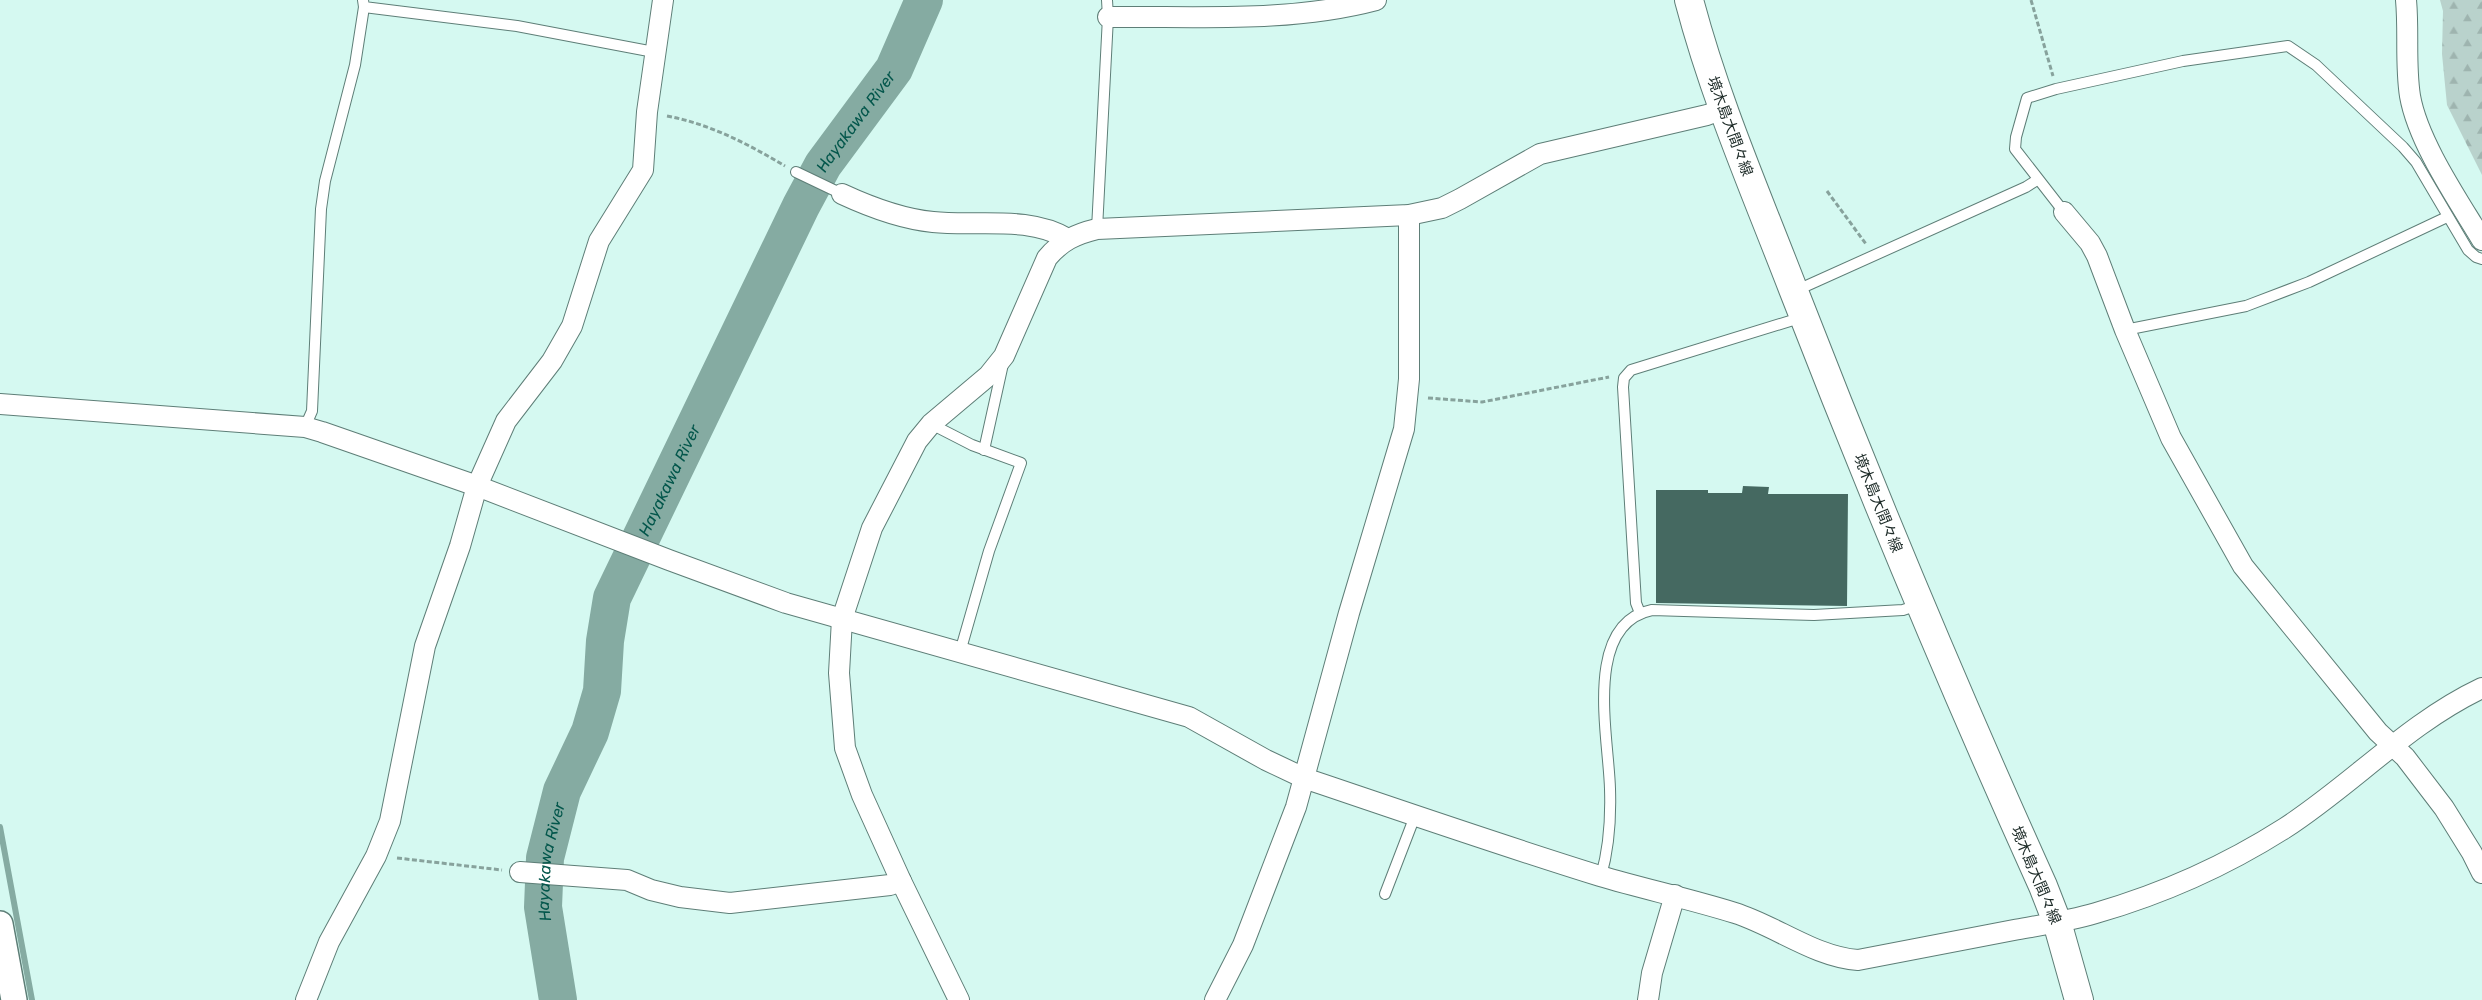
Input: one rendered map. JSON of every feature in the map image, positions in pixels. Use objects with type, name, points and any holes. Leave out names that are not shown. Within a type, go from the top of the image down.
[{"type":"main road","name":"境木島大間々線","points":[[1690,0],[1723,109],[1803,316],[1920,605],[2057,922],[2079,1000]]},
{"type":"street","points":[[306,1000],[329,942],[376,856],[390,821],[425,646],[460,546],[478,486],[506,421],[552,361],[572,326],[599,241],[643,170],[654,52],[663,0]]},
{"type":"street","points":[[1107,8],[1277,16],[1328,10],[1376,0]]},
{"type":"street","points":[[2406,0],[2410,97],[2423,133],[2440,169],[2482,240]]},
{"type":"street","points":[[959,1000],[901,881],[862,795],[845,748],[839,673],[842,619],[872,528],[917,441],[932,424],[988,376],[1004,356],[1047,258],[1056,247],[1079,233],[1097,229],[1409,215],[1442,208],[1460,200],[1540,154],[1558,148],[1707,115],[1723,109]]},
{"type":"street","points":[[842,194],[869,206],[925,221],[1046,228],[1068,239]]},
{"type":"street","points":[[2064,212],[2097,256],[2125,330],[2171,438],[2243,566],[2378,732],[2392,744],[2444,808],[2482,873]]},
{"type":"street","points":[[1215,1000],[1243,945],[1296,807],[1349,612],[1404,429],[1407,398],[1409,215]]},
{"type":"street","points":[[0,404],[305,427],[478,486],[786,603],[1189,717],[1266,760],[1304,778],[1601,876],[1675,894],[1743,916],[1835,956],[1858,960],[2094,914],[2149,896],[2248,850],[2321,803],[2420,723],[2482,688]]},
{"type":"street","points":[[520,872],[627,880],[650,890],[680,897],[730,903],[890,885],[901,881]]},
{"type":"street","points":[[1648,1000],[1652,973],[1675,894]]},
{"type":"street","points":[[0,924],[14,1000]]},
{"type":"lane","points":[[305,427],[312,411],[321,208],[325,181],[355,65],[363,4],[517,26],[654,52]]},
{"type":"lane","points":[[1097,229],[1107,8]]},
{"type":"lane","points":[[2064,212],[2037,180],[2015,149],[2016,137],[2028,98],[2056,89],[2182,61],[2288,46],[2316,65],[2403,147],[2416,162],[2468,250],[2476,257],[2482,259]]},
{"type":"lane","points":[[796,172],[842,194]]},
{"type":"lane","points":[[1794,291],[2026,187],[2037,180]]},
{"type":"lane","points":[[2125,330],[2246,306],[2317,278],[2448,217]]},
{"type":"lane","points":[[1640,612],[1636,603],[1624,378],[1632,370],[1803,316]]},
{"type":"lane","points":[[984,450],[1004,356]]},
{"type":"lane","points":[[932,424],[984,450],[1021,463],[989,551],[960,652]]},
{"type":"lane","points":[[1601,876],[1606,859],[1610,828],[1610,790],[1604,686],[1606,665],[1610,649],[1618,632],[1640,612],[1652,610],[1814,615],[1903,610],[1920,605]]},
{"type":"lane","points":[[1385,894],[1415,816]]},
{"type":"path","points":[[2031,0],[2056,89]]},
{"type":"path","points":[[647,112],[694,122],[741,140],[796,172]]},
{"type":"path","points":[[1827,191],[1874,255]]},
{"type":"path","points":[[1407,398],[1449,398],[1482,402],[1608,378],[1624,378]]},
{"type":"path","points":[[376,856],[520,872]]},
{"type":"green space","points":[[2440,0],[2482,0],[2482,175],[2447,105],[2442,54],[2443,11]]},
{"type":"building","points":[[1743,486],[1769,487],[1768,494],[1848,494],[1847,606],[1656,603],[1656,490],[1708,490],[1708,493],[1742,493]]},
{"type":"waterway","name":"Hayakawa River","points":[[558,1000],[543,907],[545,858],[562,791],[590,732],[602,691],[605,641],[612,598],[801,206],[823,165],[894,69],[924,0]]},
{"type":"waterway","points":[[0,827],[32,1000]]}]
